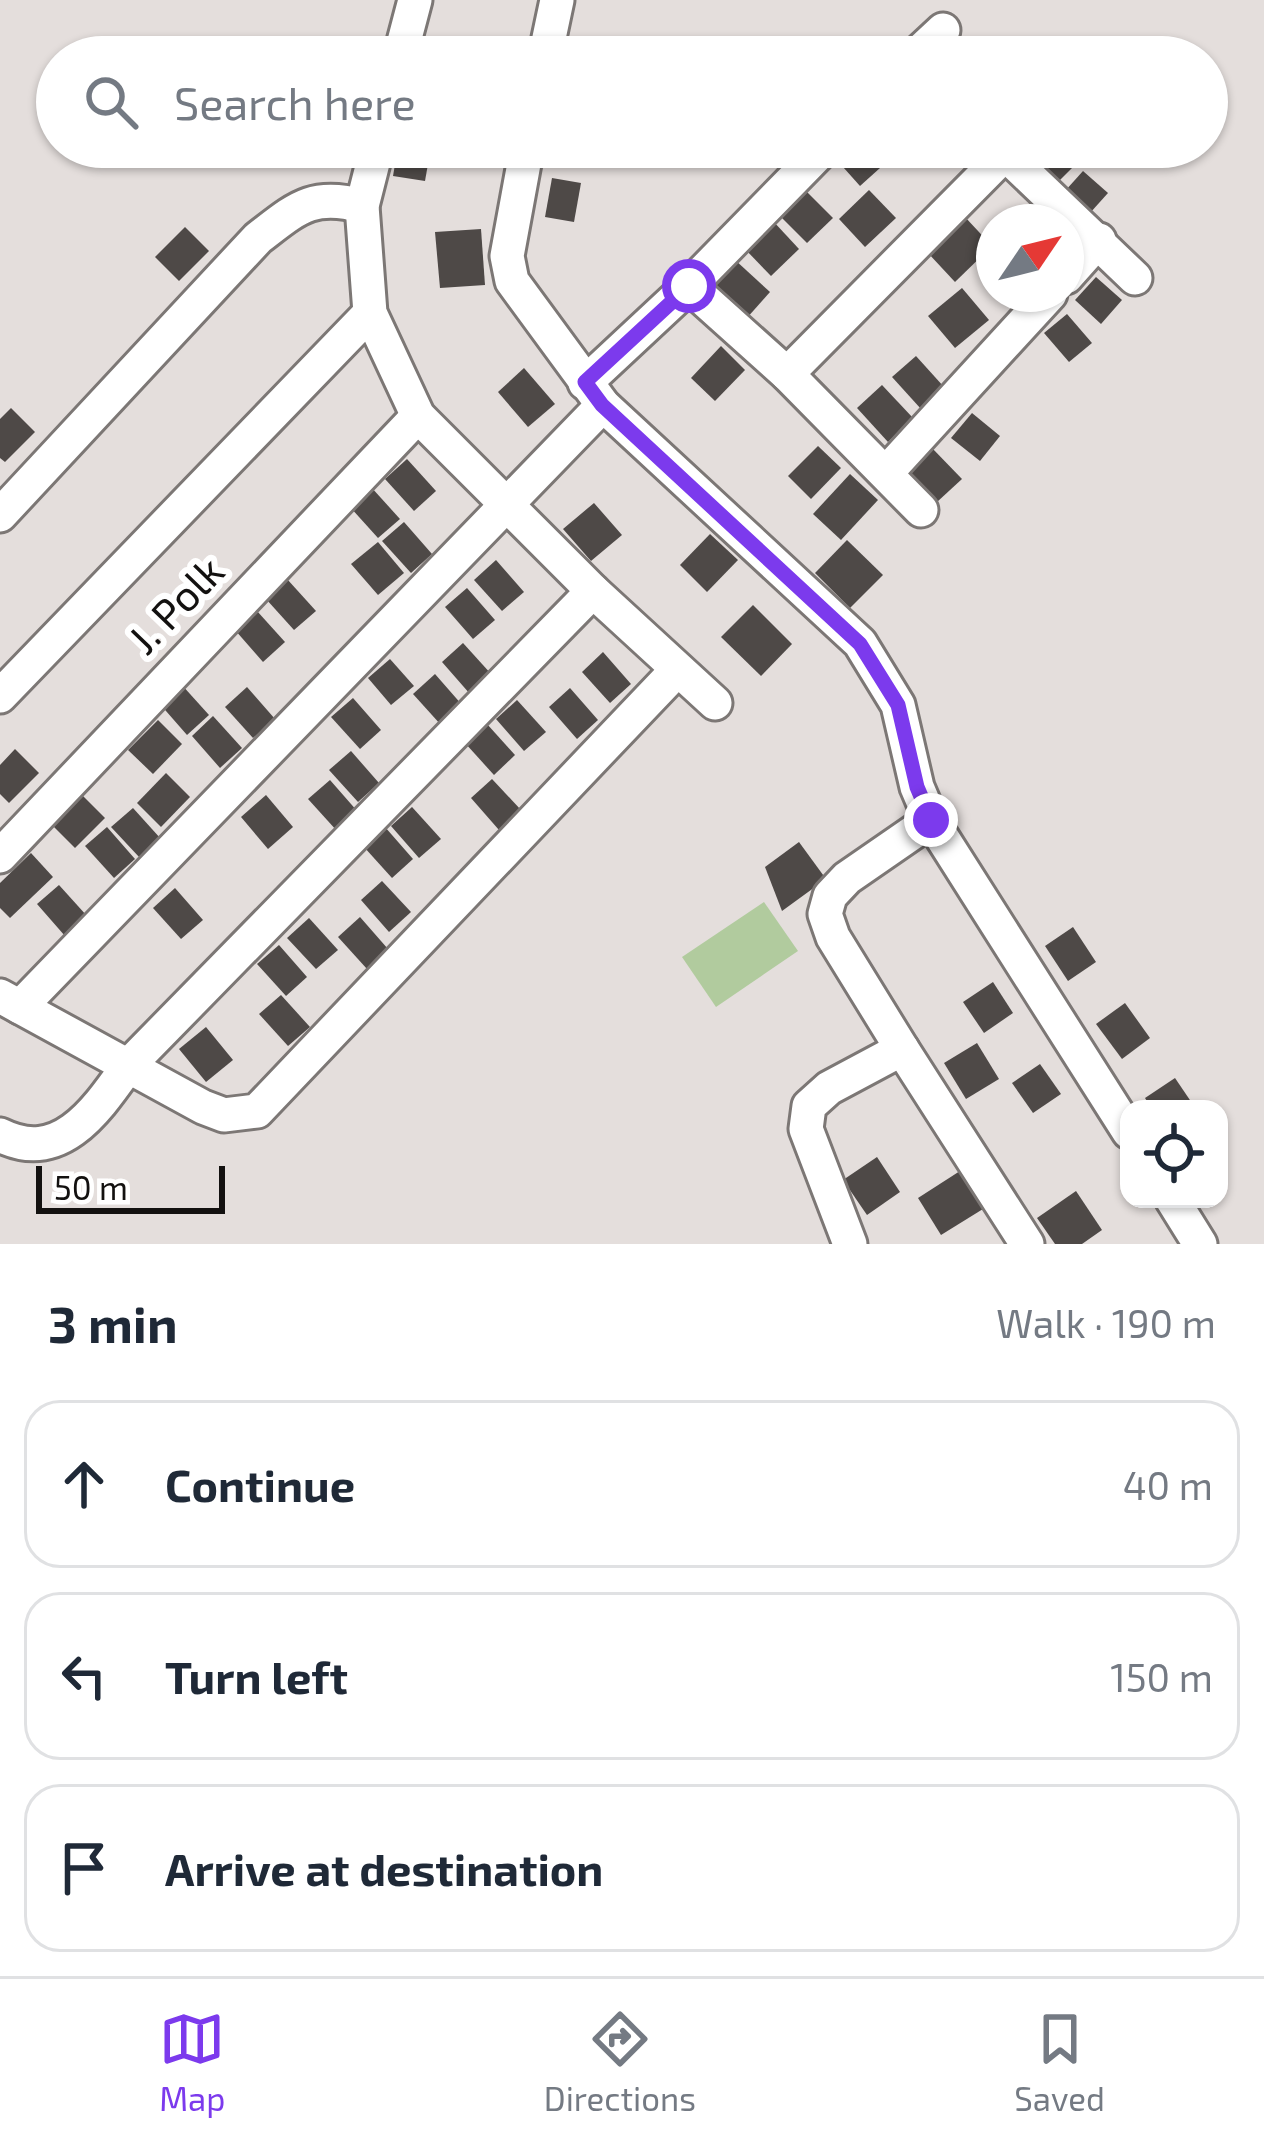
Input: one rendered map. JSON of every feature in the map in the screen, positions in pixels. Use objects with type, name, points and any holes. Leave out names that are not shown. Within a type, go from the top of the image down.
[{"type":"street","points":[[406,36],[415,0]]},
{"type":"street","points":[[549,36],[557,0]]},
{"type":"street","points":[[937,36],[944,30]]},
{"type":"street","points":[[372,168],[362,206],[370,313],[418,416],[504,505],[715,703]]},
{"type":"street","points":[[523,168],[507,256],[512,281],[594,394],[860,644],[898,705],[917,787],[931,820],[1120,1118]]},
{"type":"street","points":[[677,670],[257,1111],[224,1114],[202,1107],[10,1001],[504,505],[689,286],[804,168]]},
{"type":"street","points":[[787,374],[984,168]]},
{"type":"street","points":[[1020,168],[1136,278]]},
{"type":"street","points":[[0,515],[258,238],[304,203],[337,199],[362,206]]},
{"type":"street","points":[[1084,257],[1099,241]]},
{"type":"street","points":[[689,286],[787,374],[921,510]]},
{"type":"street","points":[[886,473],[1034,312]]},
{"type":"street","points":[[0,696],[370,313]]},
{"type":"street","name":"J. Polk","points":[[0,856],[418,416]]},
{"type":"street","points":[[0,1135],[34,1147],[52,1144],[94,1110],[128,1066],[593,591]]},
{"type":"street","points":[[931,820],[847,878],[830,896],[825,914],[833,937],[1028,1244]]},
{"type":"street","points":[[850,1244],[806,1129],[809,1106],[829,1088],[902,1048]]},
{"type":"street","points":[[1178,1208],[1200,1244]]},
{"type":"green space","points":[[764,902],[798,951],[716,1007],[682,957]]},
{"type":"building","points":[[394,168],[427,168],[425,181],[393,176]]},
{"type":"building","points":[[844,168],[880,168],[860,186]]},
{"type":"building","points":[[1043,168],[1072,168],[1058,182]]},
{"type":"building","points":[[1083,171],[1108,193],[1090,213],[1065,191]]},
{"type":"building","points":[[552,178],[581,183],[574,222],[545,217]]},
{"type":"building","points":[[869,190],[896,218],[865,247],[839,219]]},
{"type":"building","points":[[807,192],[833,218],[807,243],[781,217]]},
{"type":"building","points":[[965,217],[976,229],[976,262],[955,282],[928,253]]},
{"type":"building","points":[[773,221],[799,249],[771,276],[744,248]]},
{"type":"building","points":[[185,227],[209,251],[179,281],[155,257]]},
{"type":"building","points":[[481,229],[485,285],[440,288],[435,232]]},
{"type":"building","points":[[734,259],[770,292],[746,319],[710,285]]},
{"type":"building","points":[[1096,277],[1122,300],[1101,324],[1084,308],[1084,290]]},
{"type":"building","points":[[962,288],[976,305],[976,312],[989,320],[955,348],[928,316]]},
{"type":"building","points":[[1067,314],[1092,343],[1069,362],[1044,333]]},
{"type":"building","points":[[721,346],[745,370],[715,401],[691,378]]},
{"type":"building","points":[[916,356],[944,387],[921,409],[892,377]]},
{"type":"building","points":[[524,368],[555,404],[528,427],[498,392]]},
{"type":"building","points":[[882,385],[913,418],[888,442],[857,408]]},
{"type":"building","points":[[11,408],[35,432],[5,462],[0,458],[0,419]]},
{"type":"building","points":[[972,413],[1000,436],[980,461],[951,438]]},
{"type":"building","points":[[818,446],[841,468],[811,499],[788,476]]},
{"type":"building","points":[[932,448],[962,479],[937,502],[908,471]]},
{"type":"building","points":[[407,459],[436,491],[414,511],[385,479]]},
{"type":"building","points":[[850,474],[878,500],[841,540],[813,514]]},
{"type":"building","points":[[371,487],[400,519],[378,538],[350,507]]},
{"type":"building","points":[[594,503],[622,535],[591,561],[563,529]]},
{"type":"building","points":[[404,522],[432,554],[411,573],[382,541]]},
{"type":"building","points":[[710,534],[738,560],[707,592],[680,565]]},
{"type":"building","points":[[847,540],[883,575],[850,608],[815,573]]},
{"type":"building","points":[[378,542],[404,573],[378,595],[351,564]]},
{"type":"building","points":[[496,560],[524,592],[502,611],[474,580]]},
{"type":"building","points":[[287,579],[316,611],[294,630],[266,599]]},
{"type":"building","points":[[467,588],[495,620],[473,639],[445,607]]},
{"type":"building","points":[[753,605],[792,644],[761,676],[721,637]]},
{"type":"building","points":[[257,611],[285,642],[263,662],[235,630]]},
{"type":"building","points":[[463,643],[492,675],[470,694],[442,662]]},
{"type":"building","points":[[603,652],[631,684],[610,703],[582,672]]},
{"type":"building","points":[[390,659],[414,686],[391,705],[368,678]]},
{"type":"building","points":[[435,674],[463,706],[441,725],[413,694]]},
{"type":"building","points":[[181,684],[209,715],[187,735],[159,703]]},
{"type":"building","points":[[247,687],[275,719],[253,738],[225,707]]},
{"type":"building","points":[[570,688],[598,720],[577,739],[549,707]]},
{"type":"building","points":[[353,698],[381,730],[360,749],[331,717]]},
{"type":"building","points":[[517,700],[546,732],[524,751],[496,719]]},
{"type":"building","points":[[213,716],[242,748],[220,768],[192,736]]},
{"type":"building","points":[[158,720],[182,744],[153,774],[128,750]]},
{"type":"building","points":[[487,724],[515,755],[494,775],[465,743]]},
{"type":"building","points":[[15,749],[39,773],[9,803],[0,794],[0,765]]},
{"type":"building","points":[[351,751],[379,783],[358,802],[329,770]]},
{"type":"building","points":[[166,773],[190,797],[161,827],[137,803]]},
{"type":"building","points":[[492,779],[521,810],[499,830],[471,798]]},
{"type":"building","points":[[330,780],[358,812],[337,831],[308,799]]},
{"type":"building","points":[[81,794],[105,818],[75,848],[51,824]]},
{"type":"building","points":[[266,795],[293,827],[268,849],[241,817]]},
{"type":"building","points":[[412,807],[441,839],[419,858],[391,826]]},
{"type":"building","points":[[133,808],[161,839],[140,858],[111,827]]},
{"type":"building","points":[[107,827],[135,859],[114,878],[85,846]]},
{"type":"building","points":[[385,827],[413,859],[392,878],[364,847]]},
{"type":"building","points":[[799,842],[826,879],[782,911],[765,867]]},
{"type":"building","points":[[31,853],[53,877],[10,918],[0,908],[0,883]]},
{"type":"building","points":[[382,881],[411,912],[389,932],[361,900]]},
{"type":"building","points":[[59,885],[87,916],[65,936],[37,904]]},
{"type":"building","points":[[175,888],[203,920],[181,939],[153,908]]},
{"type":"building","points":[[360,917],[388,949],[367,969],[338,937]]},
{"type":"building","points":[[309,918],[338,950],[316,969],[287,938]]},
{"type":"building","points":[[1073,927],[1096,962],[1068,981],[1045,946]]},
{"type":"building","points":[[279,945],[307,977],[286,996],[257,964]]},
{"type":"building","points":[[993,982],[1013,1013],[984,1033],[963,1002]]},
{"type":"building","points":[[281,995],[310,1027],[288,1046],[259,1014]]},
{"type":"building","points":[[1125,1003],[1150,1038],[1122,1059],[1096,1024]]},
{"type":"building","points":[[206,1027],[233,1060],[206,1082],[179,1049]]},
{"type":"building","points":[[977,1043],[999,1079],[966,1099],[944,1063]]},
{"type":"building","points":[[1040,1064],[1061,1094],[1033,1113],[1012,1083]]},
{"type":"building","points":[[1175,1078],[1190,1100],[1146,1100]]},
{"type":"building","points":[[877,1157],[900,1192],[867,1215],[843,1180]]},
{"type":"building","points":[[960,1171],[983,1209],[941,1235],[918,1198]]},
{"type":"building","points":[[1076,1191],[1102,1230],[1082,1244],[1055,1244],[1037,1218]]},
{"type":"route","points":[[689,286],[585,382],[602,405],[860,644],[898,705],[917,787],[931,820]]}]
